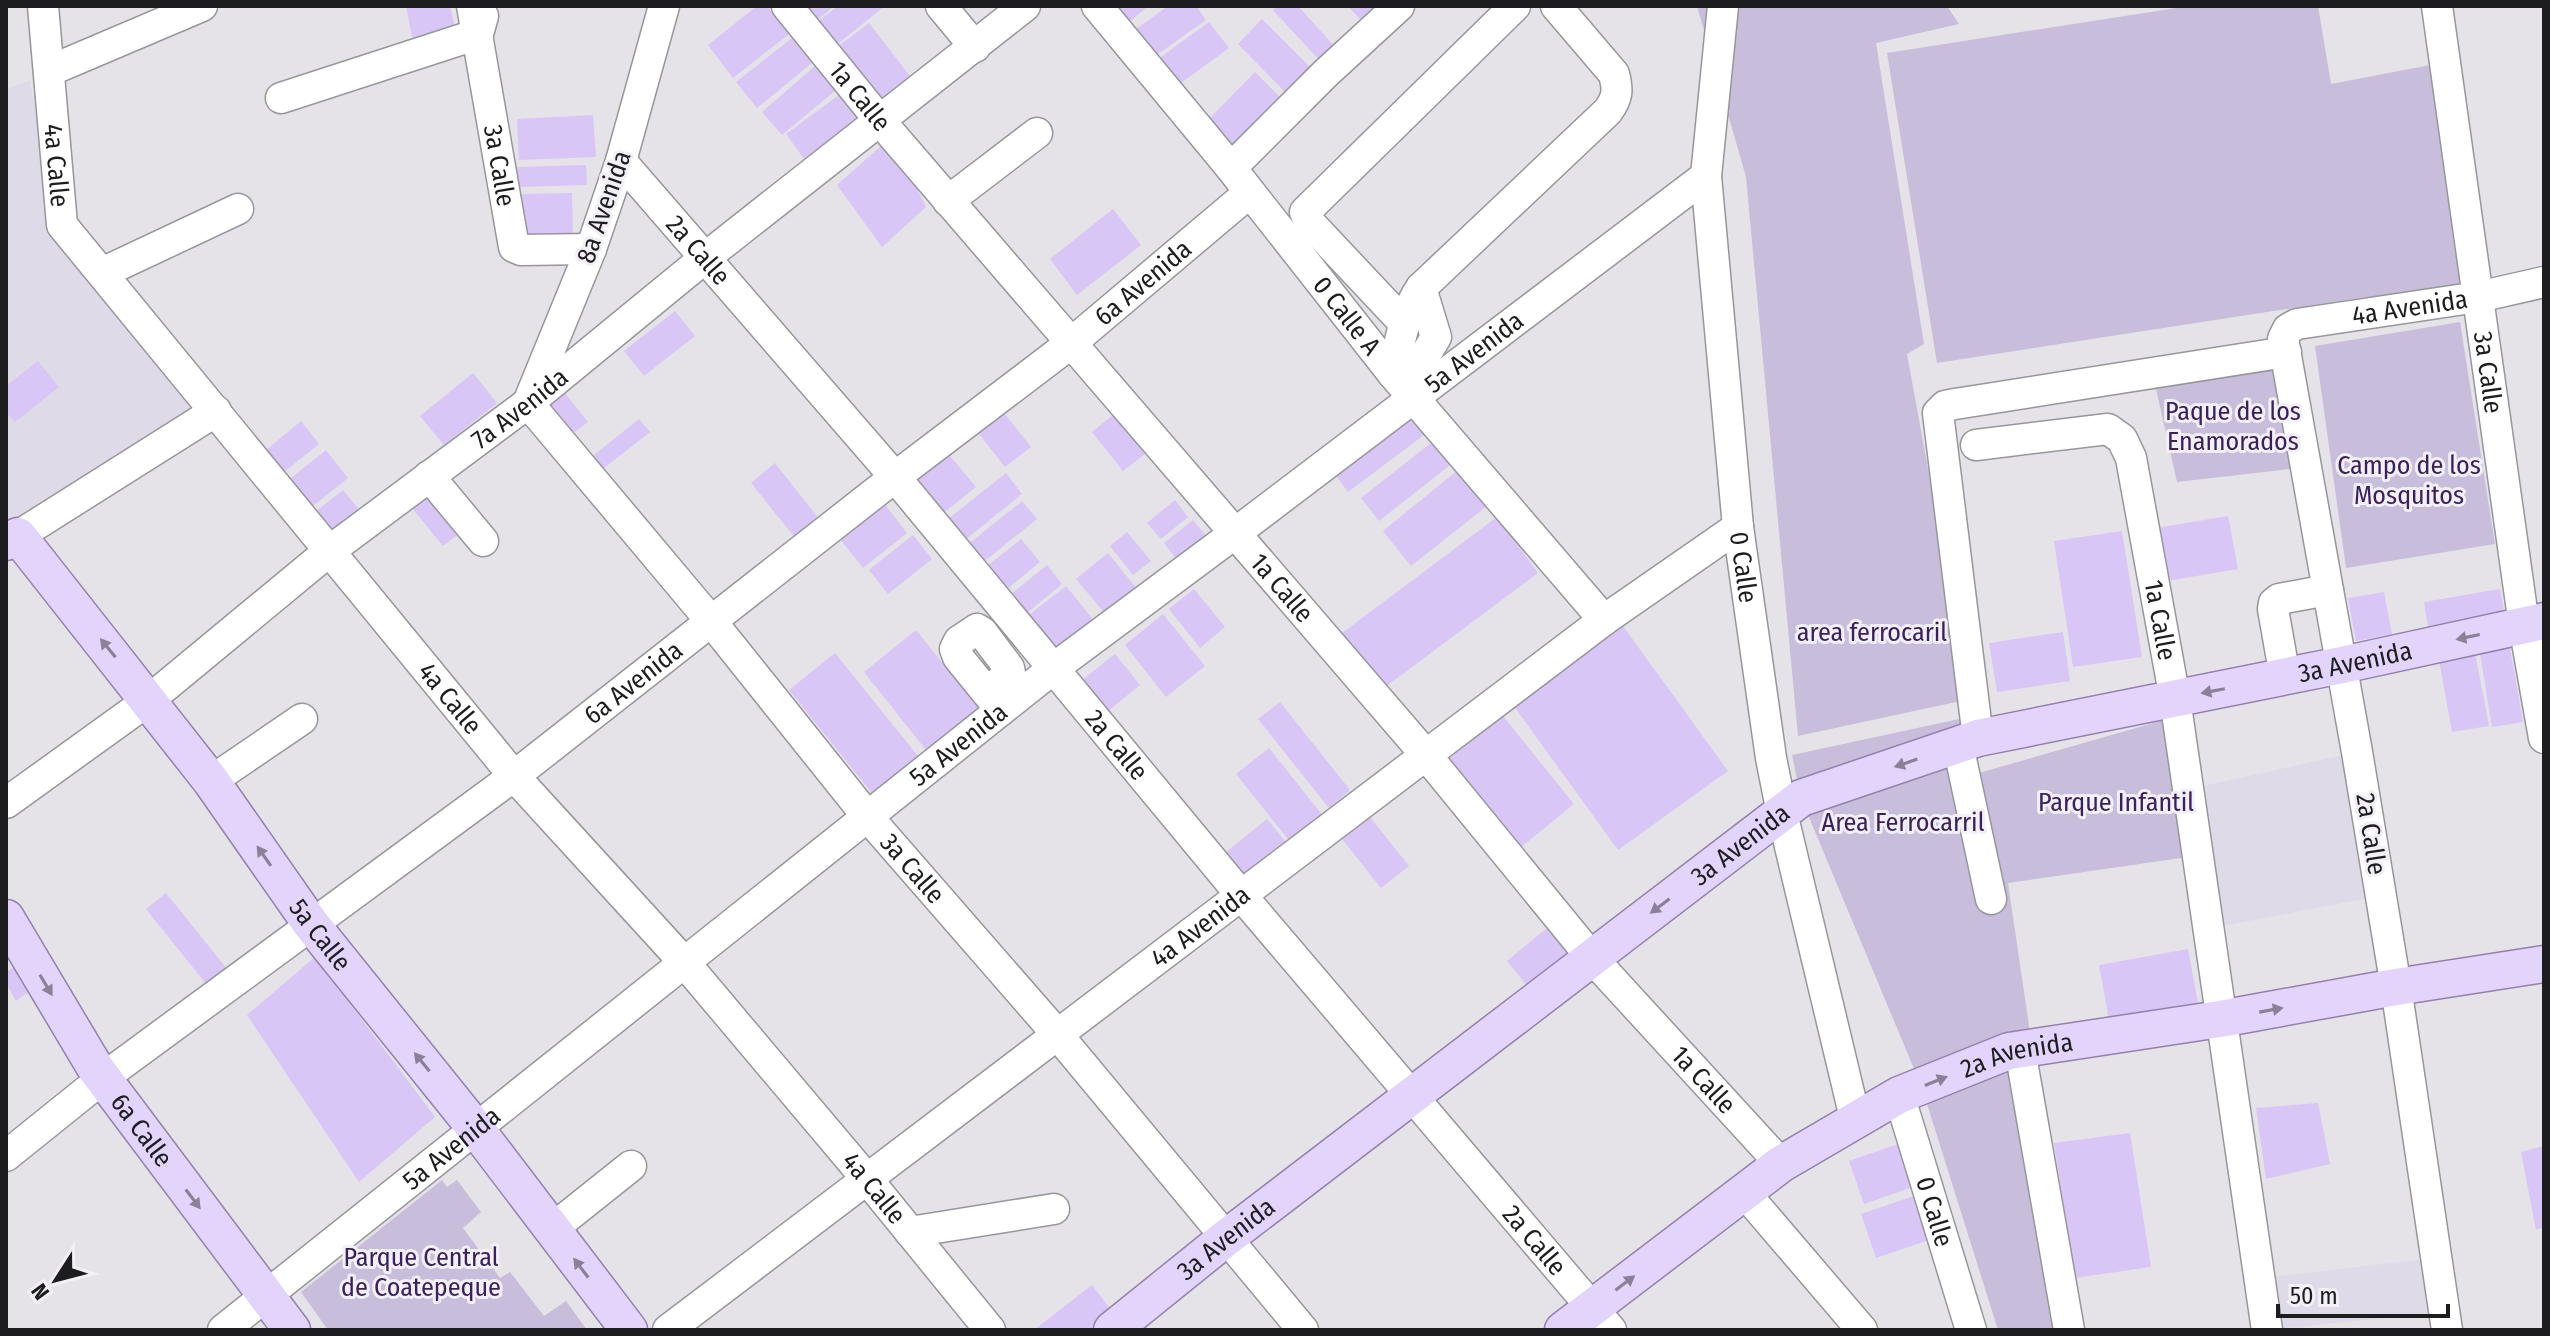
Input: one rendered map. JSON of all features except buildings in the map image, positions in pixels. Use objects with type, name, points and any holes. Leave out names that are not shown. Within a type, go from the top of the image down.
[{"type":"main road","name":"5a Calle","points":[[12,539],[149,700],[211,781],[311,924],[476,1129],[629,1330]]},
{"type":"main road","name":"3a Avenida","points":[[1112,1330],[1226,1238],[1801,798],[1968,742],[2534,623]]},
{"type":"main road","name":"6a Calle","points":[[6,918],[103,1078],[292,1330]]},
{"type":"main road","name":"2a Avenida","points":[[1563,1330],[1602,1319],[1744,1192],[1781,1164],[1899,1095],[2009,1051],[2544,964]]},
{"type":"street","name":"4a Calle","points":[[43,6],[62,225],[514,776],[684,962],[990,1330]]},
{"type":"street","points":[[49,71],[202,6]]},
{"type":"street","name":"8a Avenida","points":[[528,403],[591,249],[621,161],[664,6]]},
{"type":"street","name":"1a Calle","points":[[787,6],[948,201],[1426,755],[1592,958],[1781,1164]]},
{"type":"street","points":[[941,6],[975,47]]},
{"type":"street","name":"7a Avenida","points":[[6,803],[149,700],[328,552],[528,403],[706,257],[1025,6]]},
{"type":"street","name":"0 Calle A","points":[[1097,6],[1231,168],[1404,386],[1604,620]]},
{"type":"street","points":[[1231,168],[1326,73],[1399,6]]},
{"type":"street","points":[[1404,323],[1309,222],[1305,212],[1515,6]]},
{"type":"street","points":[[1404,386],[1404,323],[1410,304],[1421,288],[1608,111],[1617,98],[1614,74],[1556,6]]},
{"type":"street","name":"0 Calle","points":[[1723,6],[1706,176],[1738,527],[1771,758],[1856,1122]]},
{"type":"street","name":"3a Calle","points":[[2437,6],[2478,297],[2534,623],[2544,738]]},
{"type":"street","points":[[281,98],[479,15]]},
{"type":"street","name":"3a Calle","points":[[479,15],[514,247],[521,250],[591,249]]},
{"type":"street","points":[[948,201],[1037,133]]},
{"type":"street","name":"2a Calle","points":[[621,161],[895,477],[1241,895],[1602,1319]]},
{"type":"street","name":"5a Avenida","points":[[223,1330],[867,816],[994,701],[1054,668],[1234,534],[1404,386],[1706,176]]},
{"type":"street","name":"6a Avenida","points":[[6,1156],[103,1078],[514,776],[1070,344],[1249,193]]},
{"type":"street","points":[[102,273],[238,209]]},
{"type":"street","name":"4a Avenida","points":[[1968,742],[1938,413],[1945,406],[2285,346],[2288,329],[2297,324],[2478,297],[2544,282]]},
{"type":"street","points":[[1404,386],[1436,337],[1421,288]]},
{"type":"street","name":"2a Calle","points":[[2285,346],[2396,987],[2447,1330]]},
{"type":"street","name":"3a Calle","points":[[528,403],[711,621],[867,816],[1057,1034],[1303,1330]]},
{"type":"street","points":[[12,539],[216,411]]},
{"type":"street","name":"1a Calle","points":[[1976,445],[2108,429],[2122,439],[2131,458],[2175,699],[2267,1330]]},
{"type":"street","points":[[429,476],[483,541]]},
{"type":"street","name":"4a Avenida","points":[[668,1330],[1604,620],[1738,527]]},
{"type":"street","points":[[2285,677],[2274,603],[2279,599],[2328,590]]},
{"type":"street","points":[[211,781],[302,719]]},
{"type":"street","points":[[1968,742],[1991,899]]},
{"type":"street","points":[[2020,1050],[2069,1330]]},
{"type":"street","name":"0 Calle","points":[[1899,1095],[1971,1330]]},
{"type":"street","points":[[552,1229],[631,1166]]},
{"type":"street","points":[[1744,1192],[1862,1330]]},
{"type":"street","points":[[910,1232],[1054,1209]]},
{"type":"shaded area","points":[[30,80],[55,221],[200,413],[6,524],[6,89]]},
{"type":"shaded area","points":[[2357,752],[2374,897],[2222,926],[2203,786]]},
{"type":"shaded area","points":[[2426,1259],[2435,1313],[2277,1329],[2272,1277]]},
{"type":"green space","name":"area ferrocaril","points":[[1697,6],[1947,6],[1959,24],[1876,43],[1924,344],[1907,354],[1970,699],[1798,736],[1746,177]]},
{"type":"green space","points":[[2189,6],[2318,6],[2331,84],[2446,62],[2472,296],[2365,297],[1937,363],[1887,53]]},
{"type":"green space","name":"Campo de los Mosquitos","points":[[2460,322],[2495,544],[2346,568],[2315,346]]},
{"type":"green space","name":"Paque de los Enamorados","points":[[2282,367],[2299,468],[2177,482],[2156,389]]},
{"type":"green space","name":"Area Ferrocarril","points":[[2178,716],[2188,857],[2008,883],[2063,1256],[2079,1330],[1998,1330],[1922,1088],[1801,798],[1792,755],[1964,718],[1979,773]]},
{"type":"green space","name":"Parque Central de Coatepeque","points":[[442,1180],[447,1187],[457,1180],[481,1212],[463,1228],[500,1278],[510,1272],[544,1316],[566,1301],[587,1330],[328,1330],[301,1292]]},
{"type":"park label","name":"Parque Infantil","points":[[2116,802]]}]
